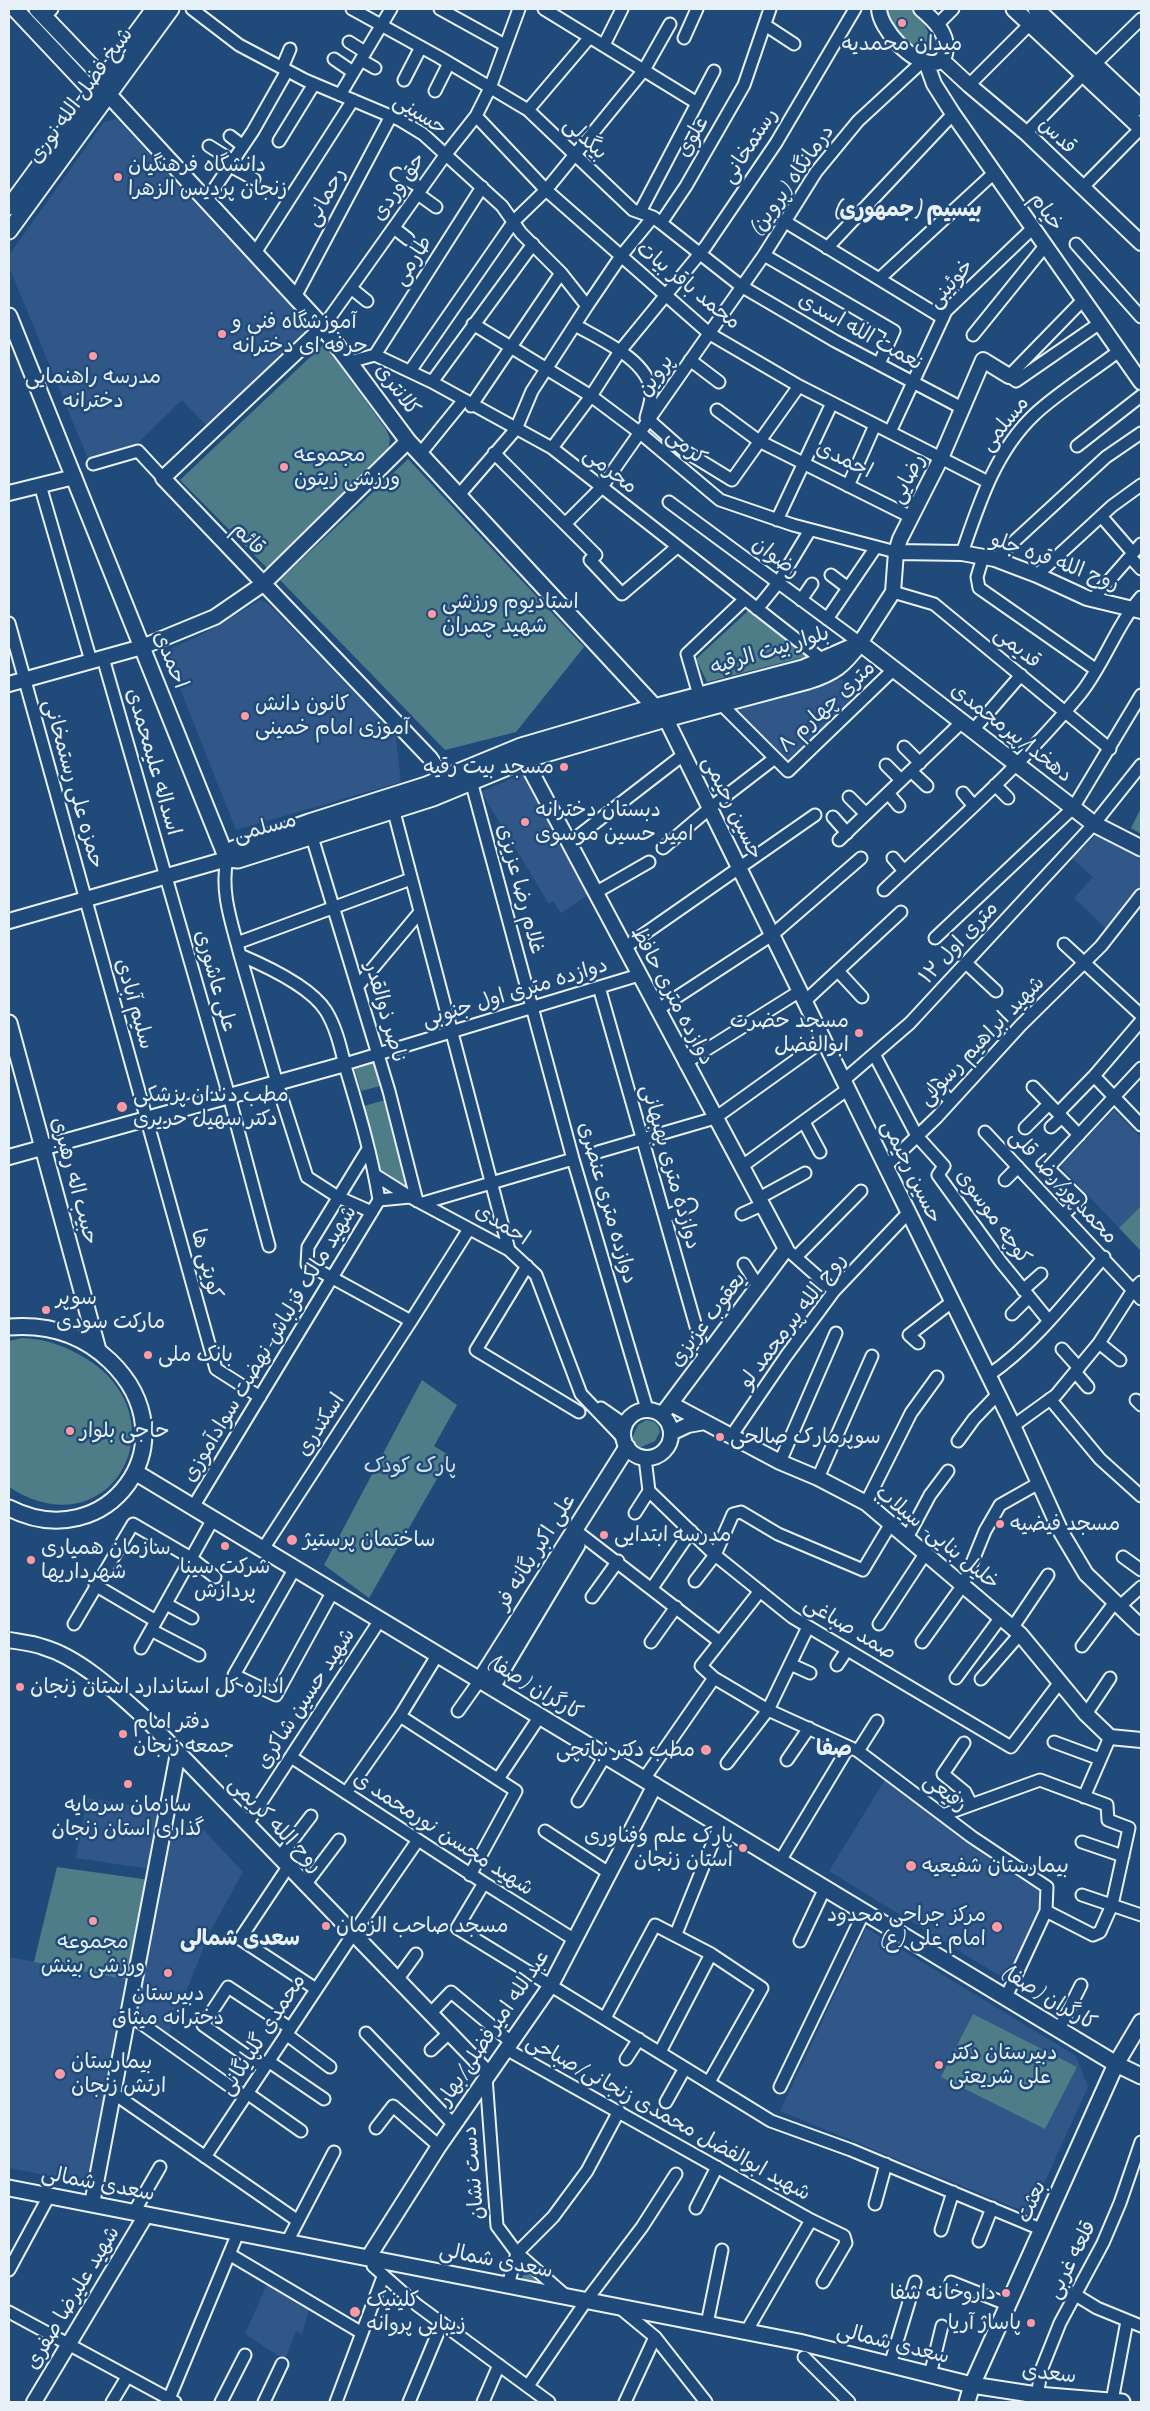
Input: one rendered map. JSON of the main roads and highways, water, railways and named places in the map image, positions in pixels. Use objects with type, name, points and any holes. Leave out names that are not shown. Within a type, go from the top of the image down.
[{"type":"main road","name":"کلانتری","points":[[16,9],[206,201],[323,327],[408,441],[666,719]]},
{"type":"main road","name":"شیخ فضل الله نوری","points":[[9,231],[101,94],[104,79],[154,9]]},
{"type":"main road","name":"شیخ فضل الله نوری","points":[[9,207],[171,9]]},
{"type":"main road","points":[[1014,9],[1038,14],[1141,128]]},
{"type":"main road","points":[[45,11],[104,79]]},
{"type":"main road","points":[[1089,69],[1141,108]]},
{"type":"main road","name":"احمدی","points":[[9,316],[227,859]]},
{"type":"main road","name":"بلوار بیت الرقیه","points":[[448,784],[520,746],[654,706],[824,661],[860,643]]},
{"type":"main road","name":"بلوار بیت الرقیه","points":[[448,784],[472,781],[525,760],[830,674],[848,660],[860,643]]},
{"type":"main road","name":"دهخدا/پیرمحمدی","points":[[860,643],[1018,763],[1094,824],[1141,848]]},
{"type":"main road","name":"مسلمی","points":[[448,784],[394,812],[238,860],[227,859],[233,850],[448,784]]},
{"type":"main road","name":"حبیب اله رهبری","points":[[9,1023],[98,1350]]},
{"type":"main road","points":[[9,1327],[41,1327],[71,1335],[98,1350],[121,1372],[134,1389],[142,1409],[145,1430],[143,1452],[135,1472],[123,1490],[107,1504],[88,1514],[68,1520],[46,1519],[12,1512]]},
{"type":"main road","name":"علی اکبر یگانه فر","points":[[486,1684],[632,1450]]},
{"type":"main road","name":"کارگران (صفا)","points":[[135,1472],[1116,2064],[1141,2076]]},
{"type":"main road","name":"بعثت","points":[[967,2402],[972,2385],[1116,2064],[1141,2022]]},
{"type":"main road","name":"سعدی شمالی","points":[[9,2188],[334,2252],[375,2267],[429,2270],[799,2342],[972,2385]]},
{"type":"main road","name":"سعدی","points":[[972,2385],[1033,2399],[1117,2402]]},
{"type":"place","name":"میدان محمدیه","points":[[902,23]]},
{"type":"place","name":"دانشگاه فرهنگیان زنجان پردیس الزهرا","points":[[118,177]]},
{"type":"place","name":"آموزشگاه فنی و حرفه ای دخترانه","points":[[222,334]]},
{"type":"place","name":"مدرسه راهنمایی دخترانه","points":[[93,356]]},
{"type":"place","name":"مجموعه ورزشی زیتون","points":[[284,467]]},
{"type":"place","name":"استادیوم ورزشی شهید چمران","points":[[432,614]]},
{"type":"place","name":"کانون دانش آموزی امام خمینی","points":[[245,716]]},
{"type":"place","name":"مسجد بیت رقیه","points":[[564,767]]},
{"type":"place","name":"دبستان دخترانه امیر حسین موسوی","points":[[525,822]]},
{"type":"place","name":"مسجد حضرت ابوالفضل","points":[[859,1033]]},
{"type":"place","name":"مطب دندان پزشکی دکتر سهیل حریری","points":[[122,1107]]},
{"type":"place","name":"سوپر مارکت سودی","points":[[46,1310]]},
{"type":"place","name":"بانک ملی","points":[[148,1355]]},
{"type":"place","name":"حاجی بلوار","points":[[70,1431]]},
{"type":"place","name":"سوپرمارک صالحی","points":[[720,1437]]},
{"type":"place","name":"مسجد فیضیه","points":[[1000,1524]]},
{"type":"place","name":"مدرسه ابتدایی","points":[[604,1535]]},
{"type":"place","name":"ساختمان پرستیژ","points":[[292,1540]]},
{"type":"place","name":"شرکت سینا پردازش","points":[[225,1546]]},
{"type":"place","name":"سازمان همیاری شهرداریها","points":[[31,1560]]},
{"type":"place","name":"اداره کل استاندارد استان زنجان","points":[[20,1687]]},
{"type":"place","name":"دفتر امام جمعه زنجان","points":[[123,1734]]},
{"type":"place","name":"مطب دکتر نباتچی","points":[[706,1750]]},
{"type":"place","name":"سازمان سرمایه گذاری استان زنجان","points":[[128,1784]]},
{"type":"place","name":"پارک علم وفناوری استان زنجان","points":[[743,1848]]},
{"type":"place","name":"بیمارستان شفیعیه","points":[[911,1866]]},
{"type":"place","name":"مجموعه ورزشی بینش","points":[[93,1921]]},
{"type":"place","name":"مسجد صاحب الزمان","points":[[326,1926]]},
{"type":"place","name":"مرکز جراحی محدود امام علی (ع)","points":[[997,1927]]},
{"type":"place","name":"دبیرستان دخترانه میثاق","points":[[168,1973]]},
{"type":"place","name":"دبیرستان دکتر علی شریعتی","points":[[939,2065]]},
{"type":"place","name":"بیمارستان ارتش زنجان","points":[[60,2074]]},
{"type":"place","name":"داروخانه شفا","points":[[1006,2293]]},
{"type":"place","name":"کلینیک زیبایی پروانه","points":[[355,2312]]},
{"type":"place","name":"پاساژ آریا","points":[[1031,2323]]},
{"type":"district","name":"(بیسیم (جمهوری","points":[[907,210]]},
{"type":"district","name":"صفا","points":[[834,1749]]},
{"type":"district","name":"سعدی شمالی","points":[[240,1939]]},
{"type":"park label","name":"پارک کودک","points":[[410,1466]]}]
